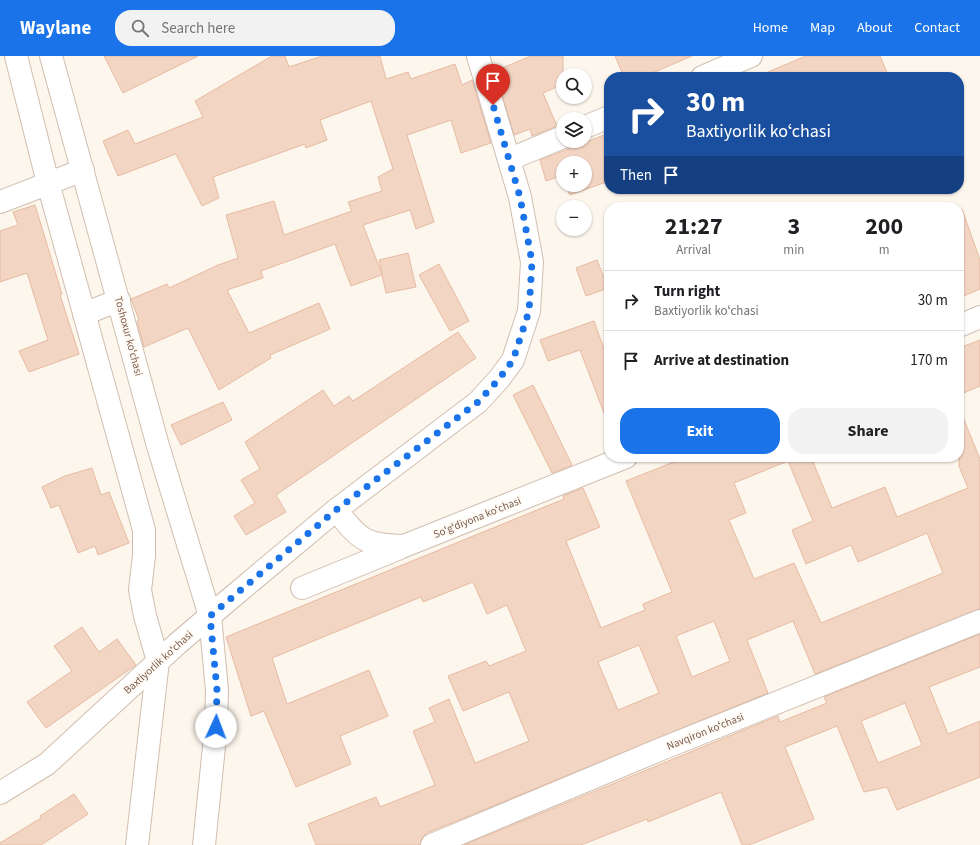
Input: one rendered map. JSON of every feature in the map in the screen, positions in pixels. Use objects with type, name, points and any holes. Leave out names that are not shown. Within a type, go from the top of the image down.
[{"type":"street","points":[[16,56],[48,184],[144,530],[144,556],[140,590],[145,616],[158,661],[137,845]]},
{"type":"street","name":"Toshoxur koʻchasi","points":[[51,56],[158,446],[210,616],[217,690],[216,727],[204,845]]},
{"type":"street","name":"Baxtiyorlik koʻchasi","points":[[1,791],[47,764],[158,661],[336,510],[478,402],[499,379],[513,360],[529,311],[532,262],[522,203],[478,56]]},
{"type":"street","points":[[714,72],[751,56]]},
{"type":"street","points":[[592,124],[604,119]]},
{"type":"street","points":[[510,160],[556,140]]},
{"type":"street","points":[[0,202],[83,170]]},
{"type":"street","points":[[84,314],[119,300]]},
{"type":"street","points":[[964,324],[980,317]]},
{"type":"street","name":"Soʻgʻdiyona koʻchasi","points":[[336,510],[355,534],[374,544],[404,546],[614,462]]},
{"type":"street","points":[[302,588],[404,546]]},
{"type":"street","name":"Navqiron koʻchasi","points":[[432,845],[659,750],[980,621]]},
{"type":"building","points":[[104,56],[198,56],[123,93]]},
{"type":"building","points":[[272,56],[285,56],[289,67],[322,56],[380,56],[386,79],[408,72],[411,79],[455,64],[462,85],[472,80],[491,143],[461,153],[451,120],[407,135],[434,222],[416,229],[410,210],[363,225],[382,274],[379,260],[408,253],[416,287],[386,293],[382,275],[351,286],[335,244],[261,271],[263,278],[227,290],[249,333],[319,303],[330,329],[270,355],[271,358],[219,390],[188,328],[144,347],[137,321],[139,320],[131,299],[167,284],[169,288],[218,265],[238,258],[226,215],[274,201],[284,235],[352,211],[348,202],[382,191],[378,177],[393,169],[371,101],[320,120],[327,140],[306,148],[305,144],[213,177],[219,198],[202,206],[176,154],[118,176],[103,141],[128,130],[135,144],[203,117],[195,101]]},
{"type":"building","points":[[531,56],[563,56],[563,68],[556,68],[556,87],[543,93],[556,126],[532,136],[530,129],[514,135],[495,71]]},
{"type":"building","points":[[615,56],[692,56],[655,72],[622,72]]},
{"type":"building","points":[[806,56],[880,56],[887,72],[768,72]]},
{"type":"building","points":[[604,135],[604,183],[592,187],[592,156],[556,156],[556,178],[546,181],[540,160],[571,148],[592,148],[592,140]]},
{"type":"building","points":[[568,192],[578,192],[570,195]]},
{"type":"building","points":[[35,205],[62,294],[60,295],[79,354],[29,372],[19,351],[48,340],[27,273],[0,282],[0,231],[18,225],[13,212]]},
{"type":"building","points":[[964,215],[980,260],[980,289],[964,296]]},
{"type":"building","points":[[597,260],[604,278],[604,289],[586,296],[576,268]]},
{"type":"building","points":[[439,264],[469,321],[450,331],[419,275]]},
{"type":"building","points":[[594,321],[604,349],[604,413],[580,350],[548,361],[540,340]]},
{"type":"building","points":[[458,332],[476,358],[276,495],[286,512],[246,535],[234,516],[255,503],[241,480],[260,469],[245,442],[323,390],[334,406],[349,396],[353,401]]},
{"type":"building","points":[[980,340],[980,386],[964,393],[964,346]]},
{"type":"building","points":[[533,385],[572,465],[552,473],[513,395]]},
{"type":"building","points":[[223,402],[232,420],[181,445],[171,425]]},
{"type":"building","points":[[964,420],[980,459],[980,609],[815,674],[793,621],[747,640],[768,693],[427,833],[422,838],[420,845],[316,845],[308,824],[376,797],[380,807],[435,785],[413,731],[435,722],[429,708],[449,699],[475,763],[529,741],[509,692],[463,711],[448,676],[486,661],[489,666],[526,651],[507,605],[487,614],[473,582],[423,602],[421,597],[272,658],[287,704],[369,670],[388,716],[340,736],[351,764],[296,787],[264,711],[251,716],[226,637],[564,499],[563,496],[583,488],[600,527],[566,541],[601,628],[645,610],[643,604],[672,592],[626,481],[674,462],[786,462],[734,483],[746,513],[729,520],[754,579],[794,563],[821,623],[943,573],[927,533],[858,562],[851,545],[806,564],[792,530],[813,521],[788,462],[813,462],[832,508],[885,487],[897,517],[968,488],[959,466],[959,462],[964,462]],"holes":[[[714,621],[730,661],[692,677],[676,636]],[[639,645],[659,693],[618,710],[598,662]]]},
{"type":"building","points":[[92,468],[101,495],[109,492],[129,543],[98,555],[95,546],[78,553],[59,505],[51,508],[42,487],[65,476]]},
{"type":"building","points":[[82,627],[99,652],[117,639],[136,665],[46,728],[27,702],[72,671],[54,646]]},
{"type":"building","points":[[980,634],[980,667],[929,687],[948,734],[980,721],[980,777],[897,810],[887,787],[864,792],[837,726],[785,747],[814,819],[749,845],[742,845],[721,792],[648,822],[647,819],[581,845],[464,845],[778,716],[780,722],[827,703],[824,697]],"holes":[[[905,703],[922,745],[878,763],[861,721]]]},
{"type":"building","points":[[74,794],[88,814],[41,845],[0,845],[0,843],[41,818],[40,816]]},
{"type":"route","points":[[216,727],[217,690],[210,616],[336,510],[478,402],[499,379],[513,360],[529,311],[532,289],[532,262],[529,236],[520,197],[493,105]]}]
